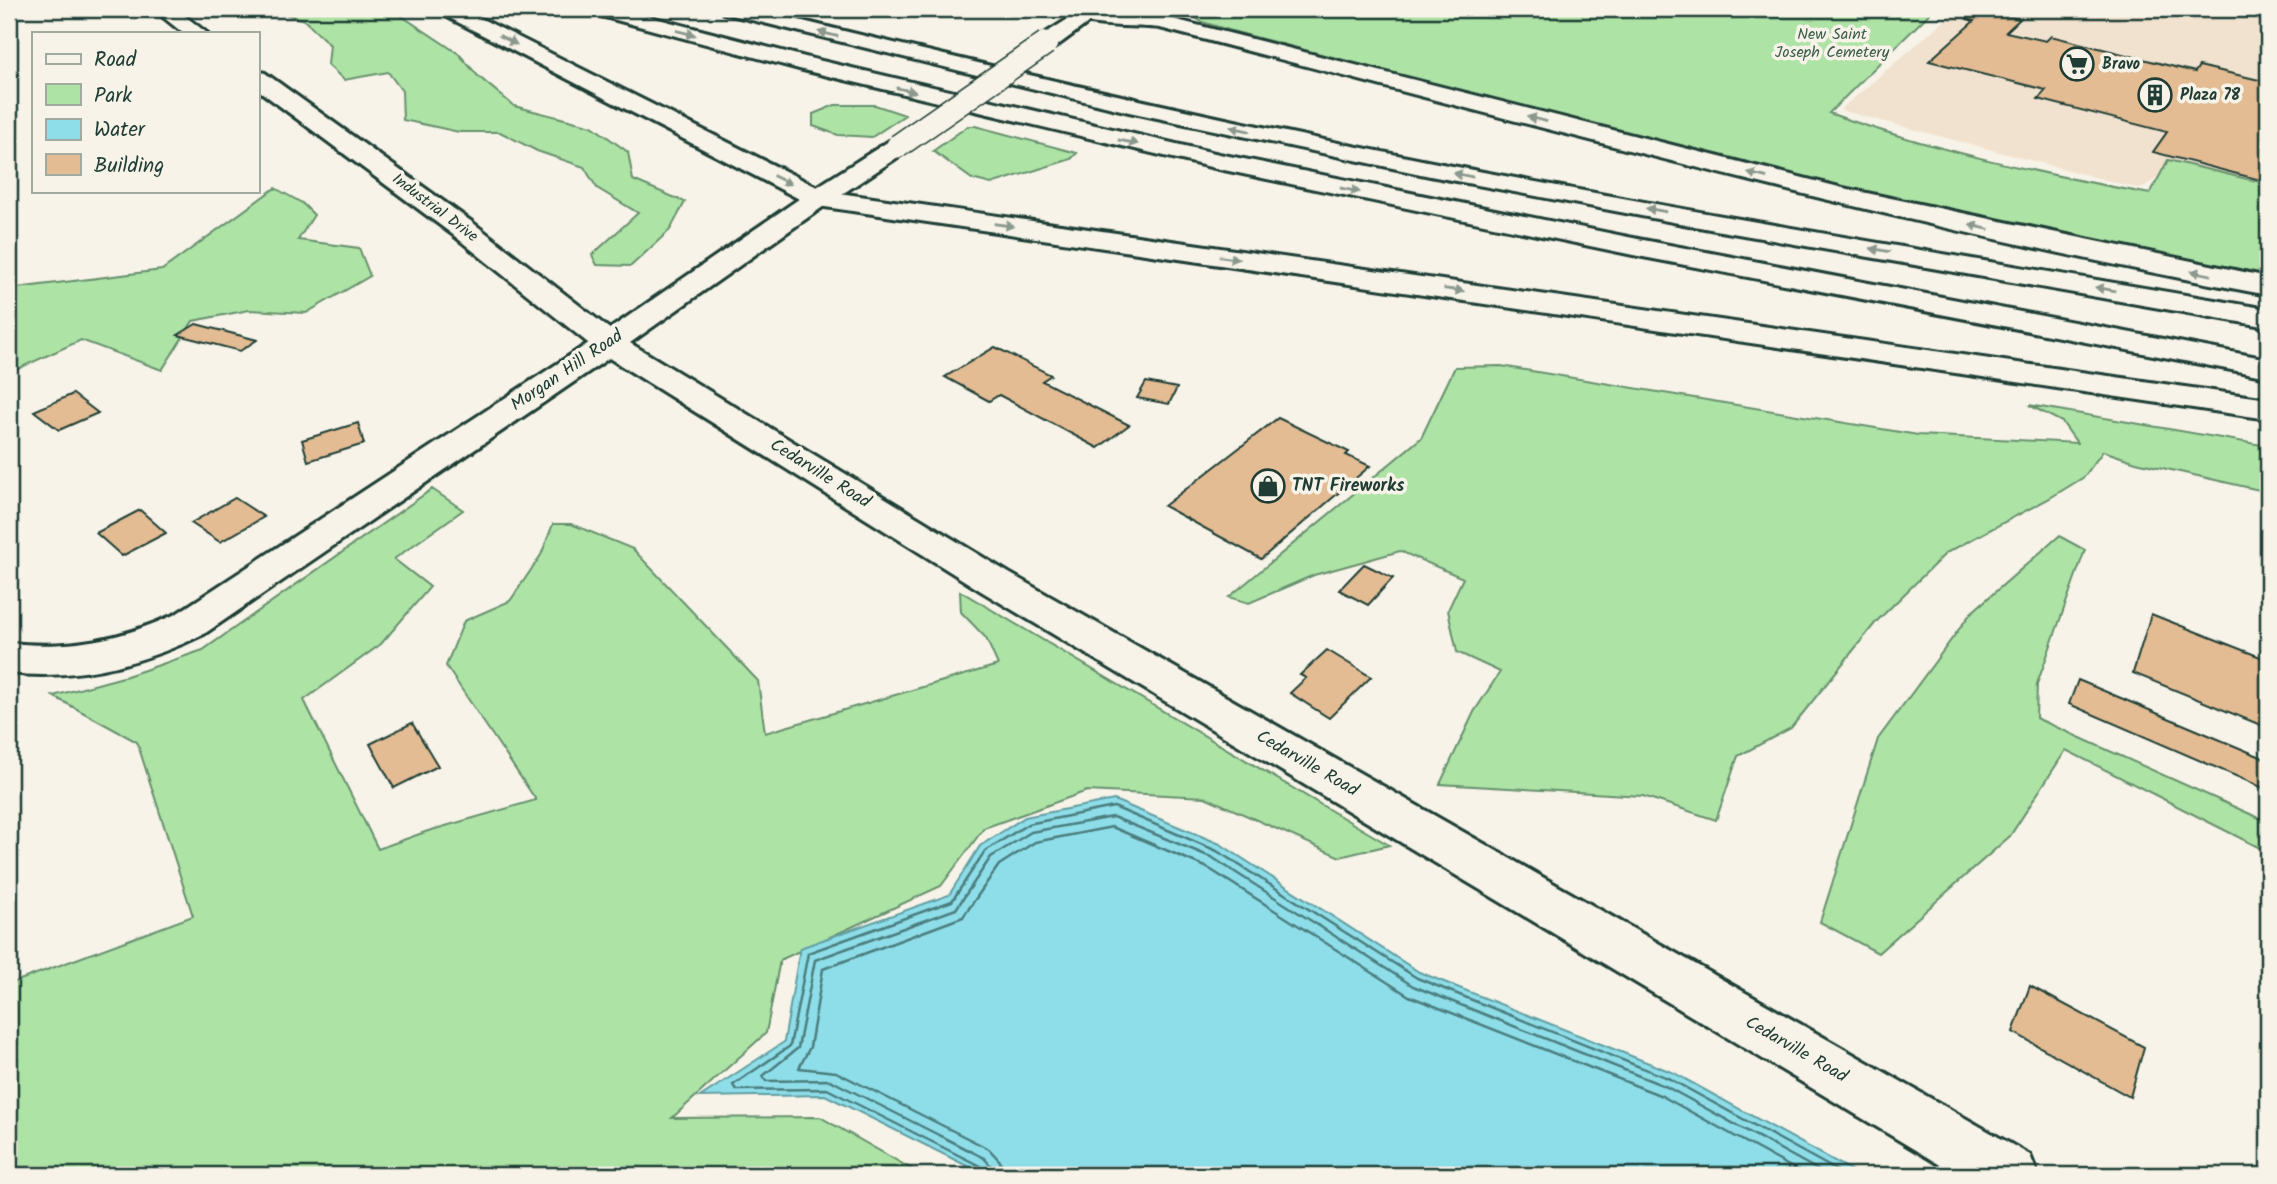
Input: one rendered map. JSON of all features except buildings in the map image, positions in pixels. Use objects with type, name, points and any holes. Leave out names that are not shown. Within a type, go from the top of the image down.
[{"type":"main road","points":[[163,9],[195,32]]},
{"type":"main road","points":[[447,9],[818,198],[2268,409]]},
{"type":"main road","points":[[597,9],[901,89],[1269,173],[1663,253],[2268,368]]},
{"type":"main road","points":[[730,9],[1059,88],[1344,151],[1530,188],[2268,318]]},
{"type":"main road","points":[[1158,9],[1202,32]]},
{"type":"main road","points":[[1083,12],[1142,19],[1202,32],[1842,196],[2268,286]]},
{"type":"main road","name":"Morgan Hill Road","points":[[9,658],[50,662],[89,659],[141,646],[222,605],[898,146],[1046,43],[1083,12]]},
{"type":"main road","name":"Industrial Drive","points":[[259,79],[462,228],[609,344]]},
{"type":"main road","name":"Cedarville Road","points":[[609,344],[995,582],[2010,1175]]},
{"type":"shaded area","name":"Plaza 78","points":[[1958,9],[2268,9],[2268,196],[2170,170],[2140,189],[1840,110]]},
{"type":"green space","points":[[270,9],[391,9],[459,54],[478,76],[514,106],[592,126],[628,152],[633,180],[685,202],[670,230],[631,266],[597,265],[592,255],[638,213],[597,188],[584,167],[537,151],[500,132],[459,132],[403,120],[402,91],[388,72],[344,80],[328,65],[330,45],[304,20]]},
{"type":"green space","name":"New Saint Joseph Cemetery","points":[[1182,9],[1934,9],[1829,113],[1988,160],[2150,194],[2168,160],[2268,184],[2268,275],[1940,209],[1727,160],[1232,31],[1202,22]]},
{"type":"green space","points":[[835,105],[875,105],[905,115],[872,137],[838,135],[813,126],[813,114]]},
{"type":"green space","points":[[968,126],[1077,153],[1071,159],[991,184],[972,179],[933,151]]},
{"type":"green space","points":[[275,188],[302,203],[314,215],[298,240],[359,248],[370,276],[306,313],[249,310],[193,321],[162,370],[81,340],[9,373],[9,289],[162,270]]},
{"type":"green space","points":[[1501,366],[1918,435],[2077,443],[2062,422],[2029,405],[2268,446],[2268,492],[2136,462],[2103,451],[2084,477],[1946,553],[1876,622],[1791,728],[1738,756],[1716,820],[1643,796],[1440,784],[1474,712],[1500,672],[1457,652],[1448,610],[1463,578],[1400,551],[1314,575],[1249,603],[1229,597],[1421,438],[1455,367]]},
{"type":"green space","points":[[432,489],[463,510],[394,559],[430,587],[381,644],[304,700],[378,849],[428,831],[536,800],[446,666],[464,621],[510,601],[541,555],[553,524],[571,524],[633,549],[758,681],[765,733],[998,665],[986,638],[961,612],[960,591],[1389,845],[1340,857],[1205,797],[1087,791],[984,828],[941,886],[780,960],[766,1033],[672,1118],[820,1117],[922,1175],[9,1175],[9,984],[193,916],[137,742],[53,696],[127,676],[203,650]]},
{"type":"green space","points":[[2059,536],[2085,550],[2037,684],[2036,718],[2268,822],[2268,852],[2066,750],[2010,836],[1878,953],[1820,922],[1878,739],[1971,613]]},
{"type":"water","points":[[1114,800],[1220,844],[1419,972],[1674,1073],[1860,1175],[985,1175],[825,1095],[700,1097],[784,1042],[800,948],[949,895],[980,846],[1025,817]]},
{"type":"place","name":"Bravo","points":[[2077,64]]},
{"type":"place","name":"Plaza 78","points":[[2155,95]]},
{"type":"place","name":"TNT Fireworks","points":[[1268,486]]}]
